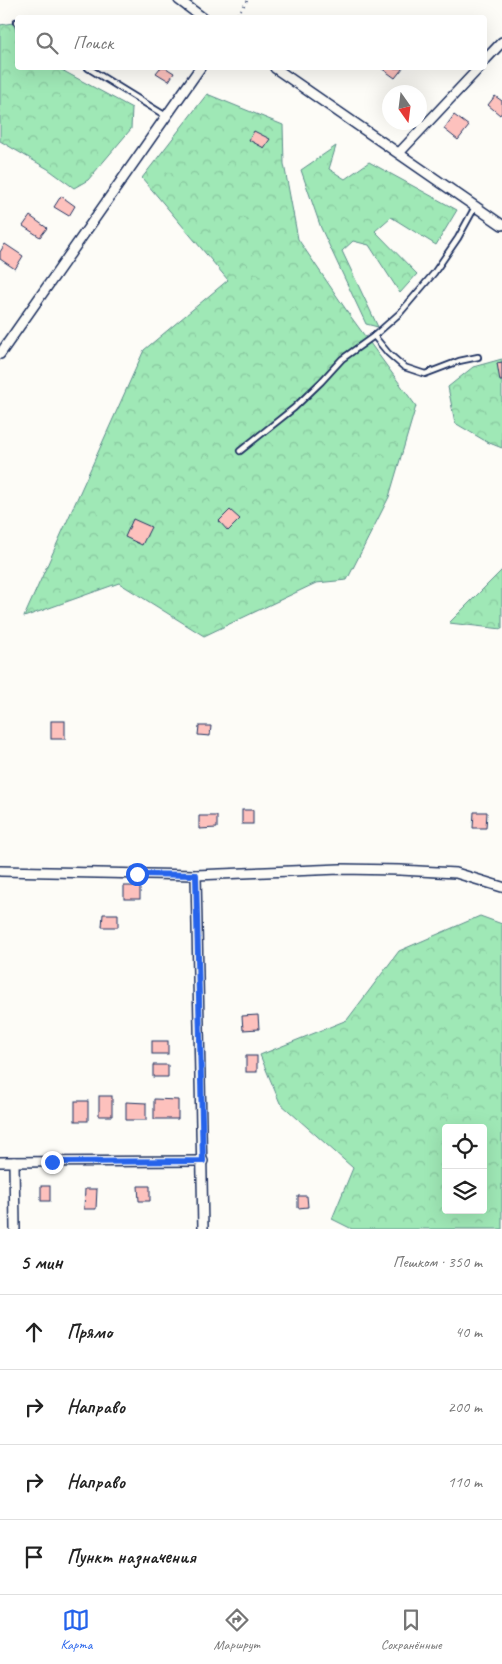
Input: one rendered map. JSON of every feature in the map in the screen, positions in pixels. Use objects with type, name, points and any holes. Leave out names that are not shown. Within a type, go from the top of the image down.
[{"type":"street","points":[[179,0],[199,15]]},
{"type":"street","points":[[487,58],[502,42]]},
{"type":"street","points":[[0,354],[199,70]]},
{"type":"street","points":[[278,70],[502,224]]},
{"type":"street","points":[[399,153],[477,70]]},
{"type":"street","points":[[0,871],[196,875],[340,869],[400,870],[456,873],[502,887]]},
{"type":"street","points":[[196,875],[203,1228]]},
{"type":"street","points":[[0,1162],[203,1161]]},
{"type":"street","points":[[14,1162],[15,1229]]},
{"type":"lane","points":[[91,70],[166,116]]},
{"type":"lane","points":[[240,451],[294,408],[342,359],[374,336],[400,313],[434,273],[458,238],[476,206]]},
{"type":"lane","points":[[374,336],[388,353],[404,367],[425,374],[459,361],[478,357]]},
{"type":"path","points":[[237,15],[248,0]]},
{"type":"green space","points":[[13,23],[15,28],[15,70],[62,70],[132,108],[131,129],[88,180],[74,188],[48,169],[0,141],[0,25]]},
{"type":"green space","points":[[207,94],[283,125],[284,164],[298,239],[351,317],[416,406],[389,497],[347,580],[316,583],[204,636],[119,583],[24,617],[144,350],[228,280],[142,178]]},
{"type":"green space","points":[[336,146],[329,169],[345,179],[369,162],[457,210],[436,245],[391,217],[375,231],[417,274],[400,293],[369,245],[353,241],[342,251],[378,327],[366,324],[321,228],[301,170]]},
{"type":"green space","points":[[502,359],[502,448],[487,442],[455,423],[448,387],[473,367]]},
{"type":"green space","points":[[502,570],[502,629],[449,623]]},
{"type":"green space","points":[[480,916],[502,924],[502,1229],[352,1229],[332,1219],[353,1168],[280,1103],[260,1055],[347,1020],[399,951]]},
{"type":"building","points":[[158,70],[169,70],[174,73],[169,81],[156,73]]},
{"type":"building","points":[[384,70],[401,70],[395,78]]},
{"type":"building","points":[[495,96],[502,101],[502,112],[500,115],[488,105]]},
{"type":"building","points":[[454,115],[469,126],[458,140],[444,129]]},
{"type":"building","points":[[254,131],[270,139],[264,148],[249,140]]},
{"type":"building","points":[[61,196],[75,206],[69,216],[54,207]]},
{"type":"building","points":[[30,216],[47,228],[40,237],[23,226]]},
{"type":"building","points":[[5,244],[23,256],[15,269],[0,259],[0,252]]},
{"type":"building","points":[[502,362],[502,381],[500,381],[497,363]]},
{"type":"building","points":[[230,510],[240,519],[228,531],[219,521]]},
{"type":"building","points":[[133,519],[151,527],[142,545],[125,537]]},
{"type":"building","points":[[51,721],[65,721],[65,739],[51,739]]},
{"type":"building","points":[[199,726],[211,726],[210,736],[198,735]]},
{"type":"building","points":[[242,810],[253,810],[253,824],[242,824]]},
{"type":"building","points":[[474,812],[487,812],[486,828],[473,828]]},
{"type":"building","points":[[199,816],[217,816],[217,828],[199,829]]},
{"type":"building","points":[[124,886],[140,886],[140,899],[124,899]]},
{"type":"building","points":[[103,914],[118,914],[118,927],[102,927]]},
{"type":"building","points":[[258,1015],[259,1029],[243,1030],[242,1016]]},
{"type":"building","points":[[152,1041],[168,1041],[168,1054],[152,1054]]},
{"type":"building","points":[[246,1056],[257,1056],[257,1072],[246,1072]]},
{"type":"building","points":[[153,1065],[168,1065],[168,1077],[153,1077]]},
{"type":"building","points":[[99,1096],[112,1096],[112,1116],[99,1116]]},
{"type":"building","points":[[154,1099],[178,1100],[178,1119],[154,1119]]},
{"type":"building","points":[[75,1101],[88,1101],[88,1121],[75,1121]]},
{"type":"building","points":[[126,1102],[146,1103],[146,1120],[126,1120]]},
{"type":"building","points":[[41,1186],[50,1186],[50,1201],[41,1201]]},
{"type":"building","points":[[138,1186],[150,1186],[150,1201],[139,1201]]},
{"type":"building","points":[[85,1189],[97,1189],[96,1209],[84,1209]]},
{"type":"building","points":[[298,1196],[307,1196],[308,1207],[298,1208]]},
{"type":"route","points":[[52,1162],[203,1161],[196,875],[137,874]]}]
